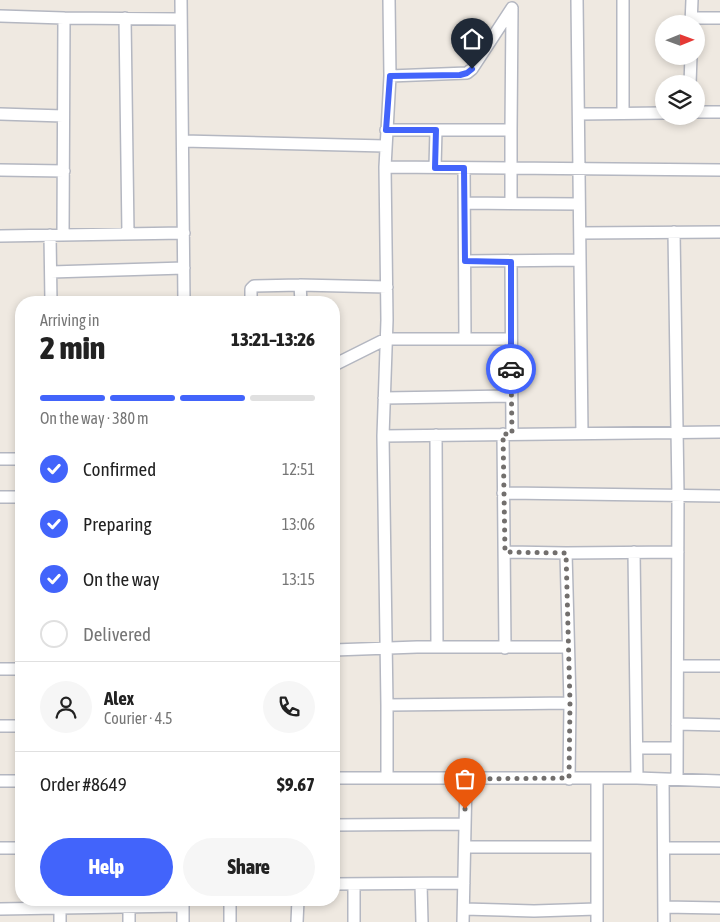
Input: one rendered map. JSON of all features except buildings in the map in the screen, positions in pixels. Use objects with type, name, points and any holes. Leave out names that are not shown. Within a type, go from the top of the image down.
[{"type":"street","points":[[181,0],[184,296]]},
{"type":"street","points":[[387,778],[388,704],[383,436],[387,287],[385,146],[390,76],[388,0]]},
{"type":"street","points":[[577,0],[582,433]]},
{"type":"street","points":[[623,0],[623,113]]},
{"type":"street","points":[[692,0],[692,15]]},
{"type":"street","points":[[390,76],[460,75],[467,73],[472,69],[512,4]]},
{"type":"street","points":[[511,204],[512,4]]},
{"type":"street","points":[[0,16],[181,18]]},
{"type":"street","points":[[64,18],[64,235]]},
{"type":"street","points":[[125,18],[128,234]]},
{"type":"street","points":[[705,20],[720,18]]},
{"type":"street","points":[[705,112],[720,112]]},
{"type":"street","points":[[579,114],[655,113]]},
{"type":"street","points":[[0,114],[64,116]]},
{"type":"street","points":[[386,130],[511,130]]},
{"type":"street","points":[[435,168],[436,130]]},
{"type":"street","points":[[183,140],[385,146]]},
{"type":"street","points":[[385,167],[720,170]]},
{"type":"street","points":[[464,168],[465,339]]},
{"type":"street","points":[[0,170],[64,171]]},
{"type":"street","points":[[465,203],[579,204]]},
{"type":"street","points":[[674,232],[678,432],[677,779]]},
{"type":"street","points":[[580,233],[720,232]]},
{"type":"street","points":[[0,236],[184,233]]},
{"type":"street","points":[[50,235],[52,296]]},
{"type":"street","points":[[465,261],[580,260]]},
{"type":"street","points":[[506,648],[504,493],[511,396],[511,262]]},
{"type":"street","points":[[51,272],[184,268]]},
{"type":"street","points":[[300,285],[301,296]]},
{"type":"street","points":[[251,296],[251,289],[254,286],[387,287]]},
{"type":"street","points":[[340,362],[386,338],[511,339]]},
{"type":"street","points":[[384,398],[511,396]]},
{"type":"street","points":[[383,436],[720,432]]},
{"type":"street","points":[[436,435],[438,647]]},
{"type":"street","points":[[0,458],[15,459]]},
{"type":"street","points":[[504,493],[720,496]]},
{"type":"street","points":[[0,497],[15,497]]},
{"type":"street","points":[[505,552],[678,552]]},
{"type":"street","points":[[634,552],[637,778]]},
{"type":"street","points":[[566,553],[570,703],[569,778]]},
{"type":"street","points":[[340,650],[568,646]]},
{"type":"street","points":[[678,666],[720,666]]},
{"type":"street","points":[[0,669],[15,669]]},
{"type":"street","points":[[388,704],[570,703]]},
{"type":"street","points":[[677,724],[720,725]]},
{"type":"street","points":[[0,726],[15,726]]},
{"type":"street","points":[[637,748],[677,748]]},
{"type":"street","points":[[340,778],[637,778],[720,781]]},
{"type":"street","points":[[463,922],[466,779]]},
{"type":"street","points":[[597,779],[597,922]]},
{"type":"street","points":[[663,779],[664,922]]},
{"type":"street","points":[[0,781],[15,781]]},
{"type":"street","points":[[340,825],[465,824]]},
{"type":"street","points":[[465,847],[596,847]]},
{"type":"street","points":[[0,848],[15,848]]},
{"type":"street","points":[[664,848],[720,848]]},
{"type":"street","points":[[340,884],[464,883]]},
{"type":"street","points":[[354,884],[354,922]]},
{"type":"street","points":[[421,884],[422,922]]},
{"type":"street","points":[[0,910],[129,906],[129,922]]},
{"type":"street","points":[[183,906],[183,922]]},
{"type":"street","points":[[230,906],[230,922]]},
{"type":"street","points":[[297,922],[298,906]]},
{"type":"street","points":[[664,907],[720,908]]},
{"type":"street","points":[[60,908],[60,922]]},
{"type":"street","points":[[464,909],[534,916],[597,909]]},
{"type":"way so far","points":[[465,809],[466,779],[569,778],[570,703],[566,553],[505,552],[503,434],[512,434],[511,369]]},
{"type":"route","points":[[472,69],[460,75],[390,76],[386,130],[436,130],[435,168],[464,168],[465,261],[511,262],[511,369]]}]
